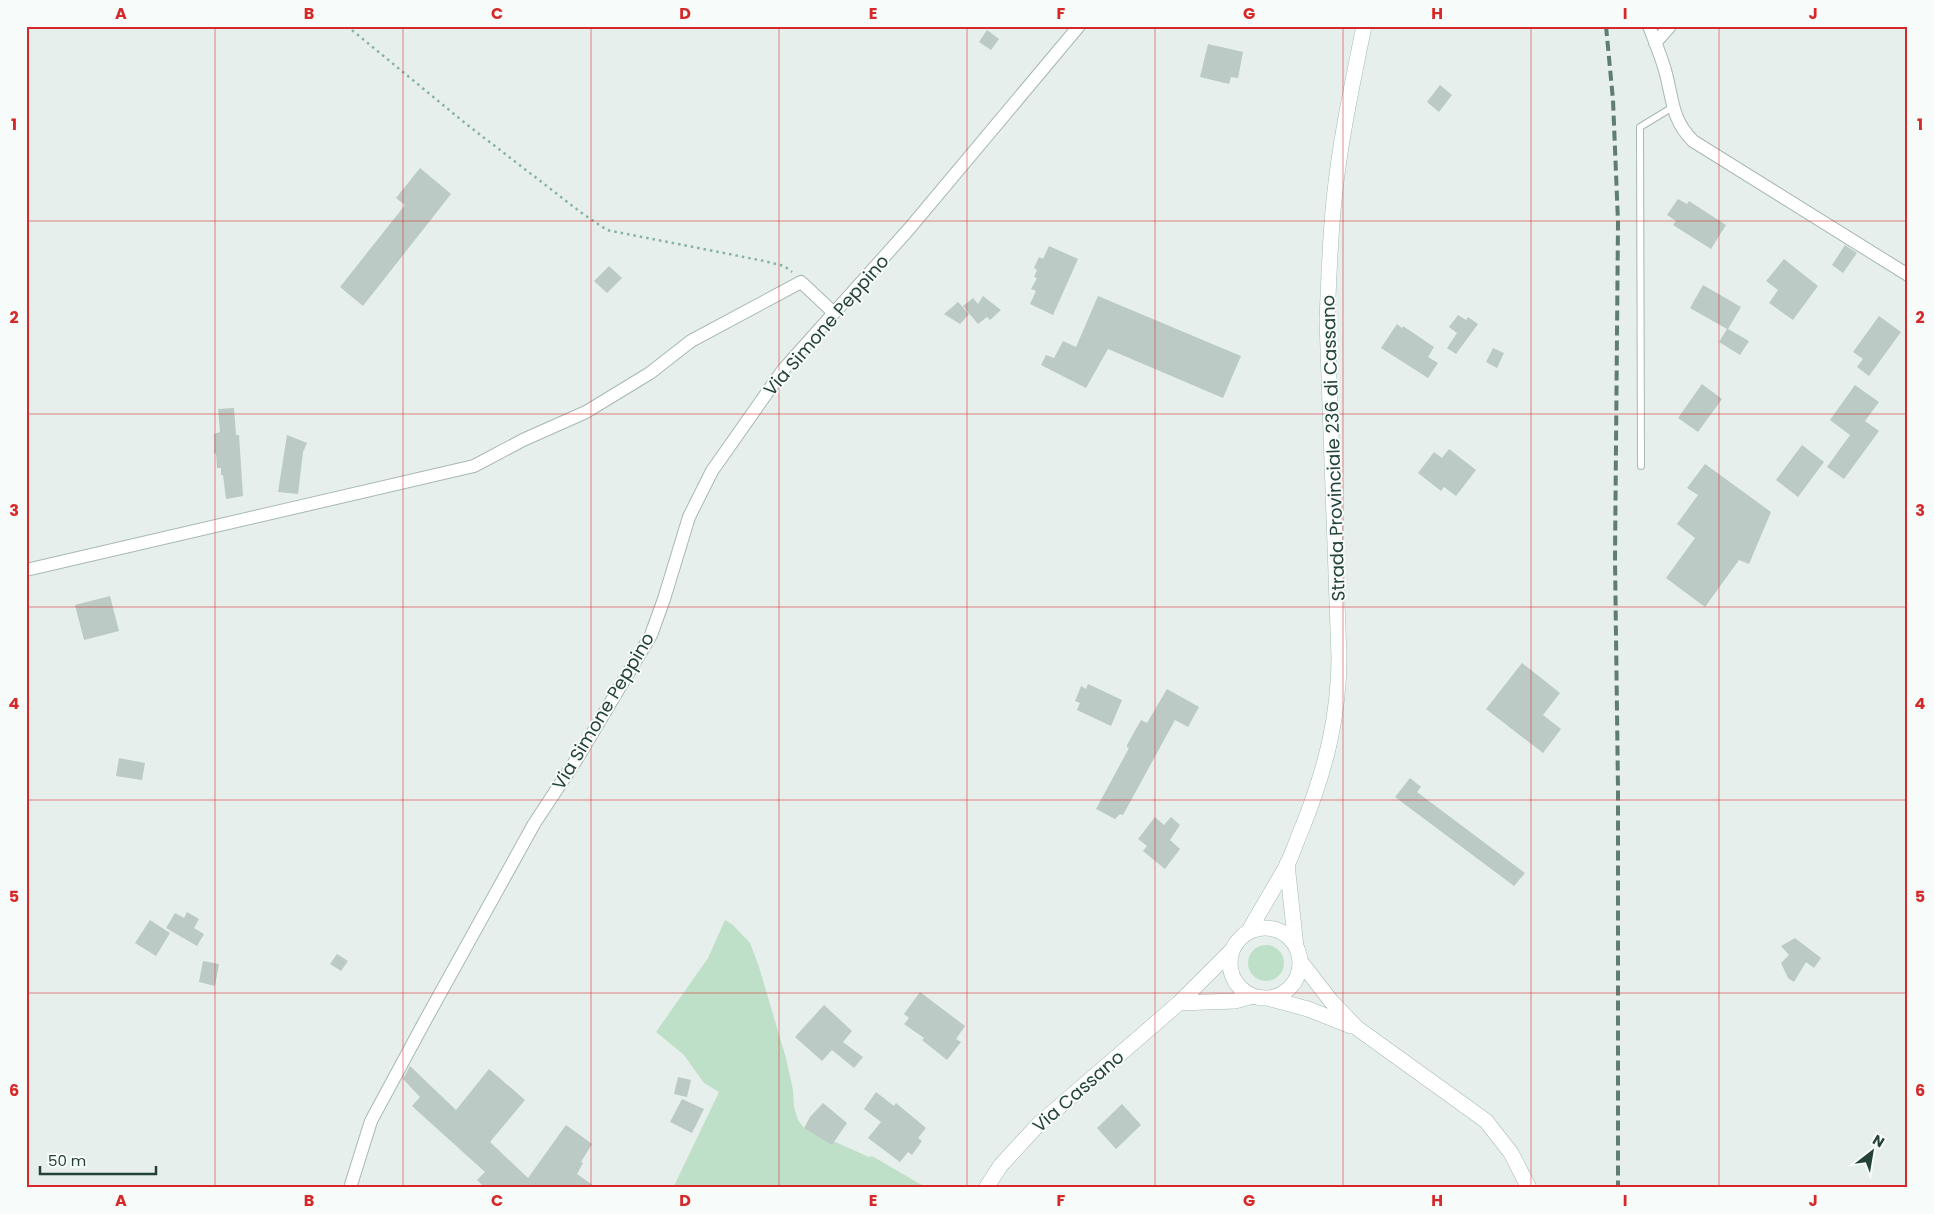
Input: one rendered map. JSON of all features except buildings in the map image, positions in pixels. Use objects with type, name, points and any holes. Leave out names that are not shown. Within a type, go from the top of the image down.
[{"type":"main road","name":"Strada Provinciale 236 di Cassano","points":[[1249,931],[1288,864],[1313,799],[1332,737],[1338,691],[1328,320],[1329,278],[1334,192],[1364,26]]},
{"type":"main road","points":[[1179,1003],[1235,1001],[1277,996],[1290,986],[1299,972],[1288,864]]},
{"type":"main road","points":[[1357,1028],[1308,1009],[1260,997],[1244,990],[1236,983],[1231,973],[1229,962],[1231,951],[1242,936],[1249,931],[1260,928],[1270,928],[1290,938],[1298,954],[1330,1002],[1357,1028],[1486,1121],[1511,1153],[1529,1188]]},
{"type":"main road","name":"Via Cassano","points":[[986,1188],[1017,1145],[1179,1003],[1231,951]]},
{"type":"street","name":"Via Simone Peppino","points":[[350,1188],[372,1121],[426,1019],[534,824],[578,757],[651,635],[689,516],[712,472],[784,370],[909,229],[1079,26]]},
{"type":"street","points":[[1649,26],[1666,72],[1675,117],[1682,130],[1692,141],[1908,274]]},
{"type":"street","points":[[1655,43],[1670,26]]},
{"type":"street","points":[[26,570],[474,466],[523,440],[586,412],[650,373],[676,351],[697,337],[801,282],[834,313]]},
{"type":"lane","points":[[1641,466],[1640,127],[1672,101]]},
{"type":"path","points":[[347,26],[465,123],[584,214],[608,230],[784,266],[801,282]]},
{"type":"green space","points":[[725,920],[733,925],[750,943],[786,1058],[793,1090],[794,1107],[798,1120],[804,1128],[869,1157],[872,1156],[927,1188],[673,1188],[719,1092],[704,1083],[684,1055],[656,1032],[708,958]]},
{"type":"green space","points":[[1266,945],[1273,946],[1279,950],[1283,956],[1283,970],[1279,976],[1273,980],[1266,981],[1259,980],[1253,976],[1249,970],[1248,963],[1249,956],[1253,950],[1259,946]]},
{"type":"railway","points":[[1606,26],[1613,100],[1618,222],[1615,559],[1618,789],[1618,1188]]}]
